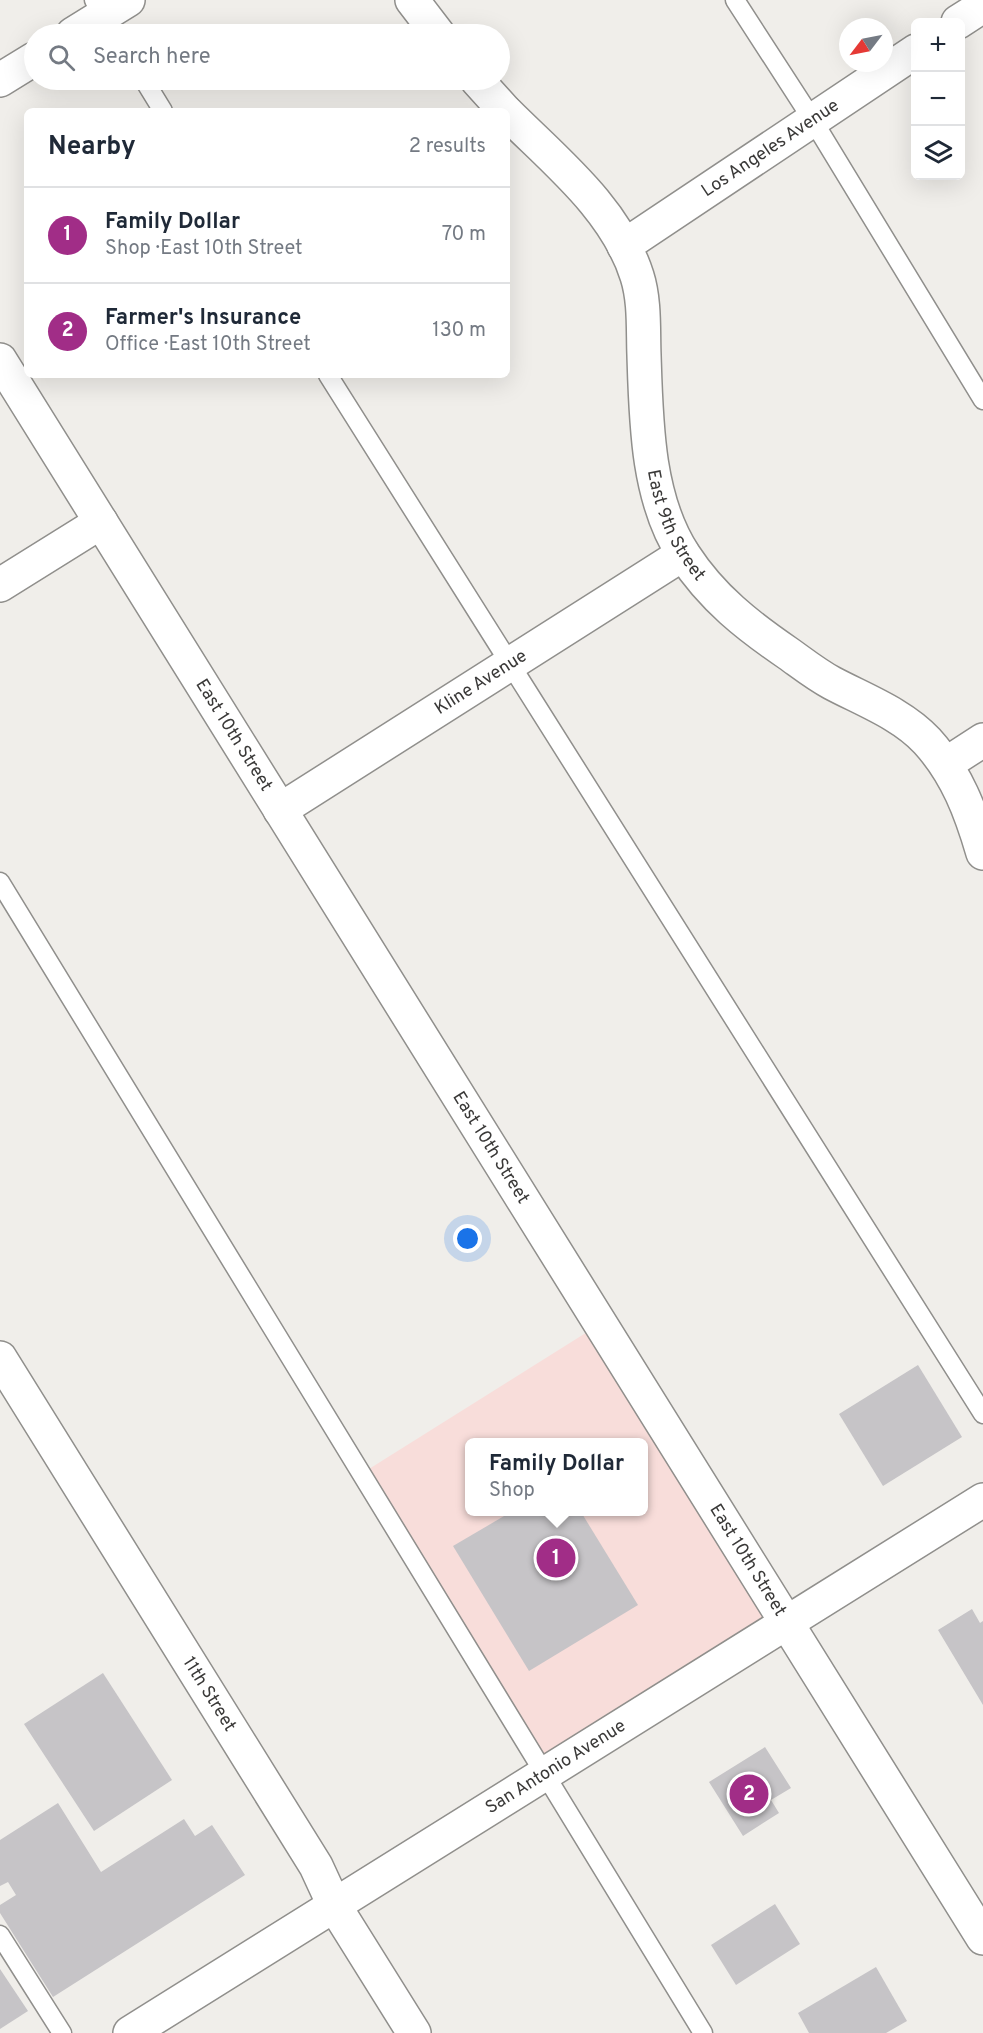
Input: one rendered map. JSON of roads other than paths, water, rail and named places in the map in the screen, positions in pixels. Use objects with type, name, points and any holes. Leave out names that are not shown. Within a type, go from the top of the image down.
[{"type":"street","points":[[412,0],[430,24]]},
{"type":"street","points":[[964,18],[983,6]]},
{"type":"street","points":[[90,24],[110,12]]},
{"type":"street","name":"Los Angeles Avenue","points":[[624,246],[911,54]]},
{"type":"street","points":[[0,80],[24,65]]},
{"type":"street","name":"East 9th Street","points":[[486,90],[502,108]]},
{"type":"street","name":"East 9th Street","points":[[510,116],[598,205],[624,246],[638,277],[643,307],[650,452],[664,516],[683,554],[712,594],[745,623],[829,682],[885,709],[926,739],[946,764],[968,804],[983,853]]},
{"type":"street","name":"East 10th Street","points":[[0,360],[983,1938]]},
{"type":"street","points":[[0,585],[101,522]]},
{"type":"street","name":"Kline Avenue","points":[[280,810],[683,554]]},
{"type":"street","points":[[946,764],[983,740]]},
{"type":"street","name":"11th Street","points":[[0,1358],[316,1866],[334,1905],[414,2033]]},
{"type":"street","name":"San Antonio Avenue","points":[[130,2033],[983,1500]]},
{"type":"lane","points":[[735,0],[812,118],[983,400]]},
{"type":"lane","points":[[150,90],[162,108]]},
{"type":"lane","points":[[330,378],[983,1414]]},
{"type":"lane","points":[[0,882],[704,2033]]},
{"type":"lane","points":[[0,1935],[62,2033]]},
{"type":"place","name":"Family Dollar","points":[[556,1558]]},
{"type":"place","name":"Farmer's Insurance","points":[[749,1794]]}]
